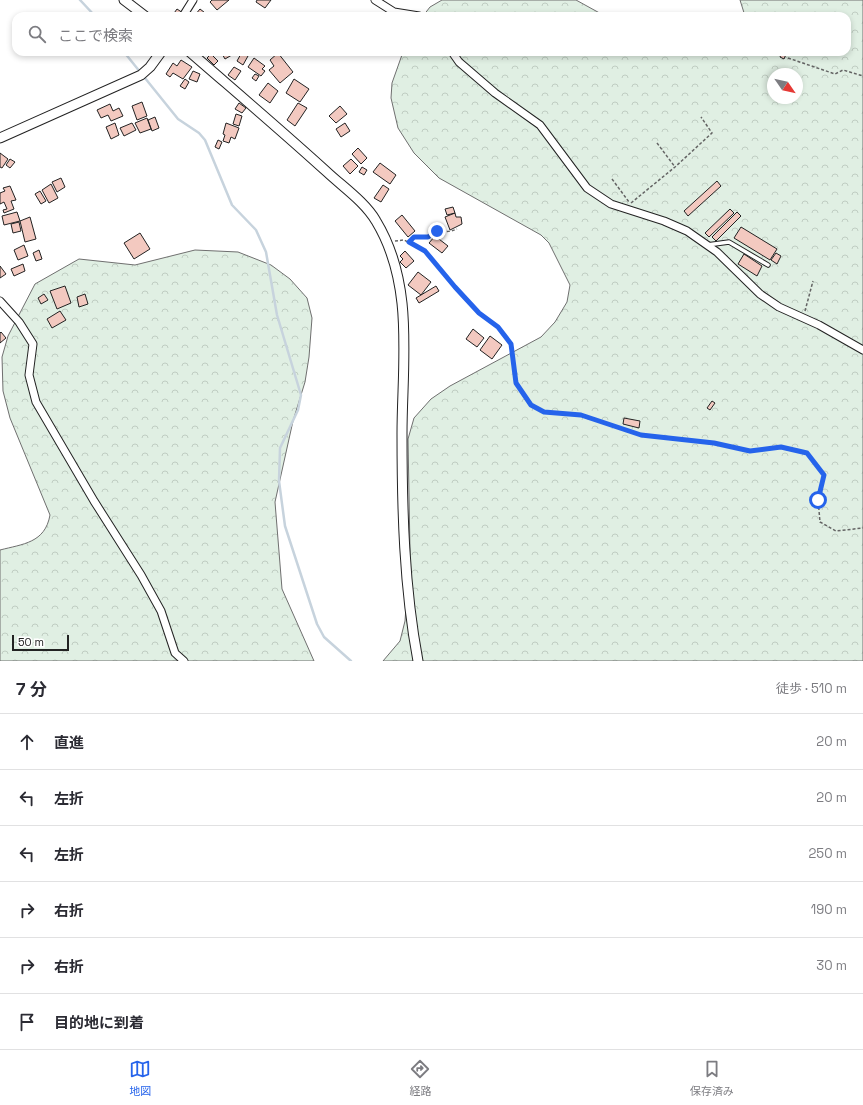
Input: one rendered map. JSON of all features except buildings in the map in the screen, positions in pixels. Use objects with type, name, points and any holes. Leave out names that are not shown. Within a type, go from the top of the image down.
[{"type":"street","points":[[124,0],[140,12]]},
{"type":"street","points":[[186,12],[193,0]]},
{"type":"street","points":[[375,0],[394,12]]},
{"type":"street","points":[[0,138],[141,75],[150,67],[158,56]]},
{"type":"street","points":[[195,56],[299,146],[361,204],[376,220],[387,242],[396,268],[404,307],[402,434],[405,544],[414,642],[418,661]]},
{"type":"street","points":[[455,56],[495,93],[540,126],[588,188],[611,204],[664,221],[687,231],[717,252],[760,294],[779,307],[863,350]]},
{"type":"street","points":[[0,301],[19,322],[33,344],[29,375],[36,402],[94,501],[162,611],[175,653],[184,661]]},
{"type":"lane","points":[[706,245],[729,242],[768,265]]},
{"type":"path","points":[[788,58],[835,74],[843,70],[863,76]]},
{"type":"path","points":[[612,179],[630,204],[675,167],[712,133],[701,117]]},
{"type":"path","points":[[657,143],[675,167]]},
{"type":"path","points":[[409,242],[414,237],[428,237],[437,231],[450,232],[457,229]]},
{"type":"path","points":[[428,237],[431,240]]},
{"type":"path","points":[[387,242],[404,240],[425,251],[479,313],[498,327],[511,344],[516,383],[531,405],[544,412],[581,415],[641,435],[714,443],[750,451],[781,447],[807,453],[824,475],[818,500],[820,522],[836,531],[863,528]]},
{"type":"path","points":[[803,318],[813,281]]},
{"type":"green space","points":[[442,0],[576,0],[598,12],[426,12],[430,7]]},
{"type":"green space","points":[[740,0],[863,0],[863,661],[383,661],[400,641],[405,621],[410,551],[408,439],[414,418],[431,399],[450,386],[541,337],[555,322],[567,302],[570,285],[549,243],[541,235],[439,178],[414,153],[398,128],[391,98],[392,83],[402,56],[851,56],[851,12],[744,12]]},
{"type":"green space","points":[[195,250],[238,252],[271,265],[290,279],[307,298],[312,318],[309,357],[305,382],[293,421],[275,502],[282,589],[314,661],[0,661],[0,550],[25,544],[38,537],[47,524],[50,515],[10,418],[3,391],[2,357],[8,336],[35,284],[79,259],[135,265]]},
{"type":"waterway","points":[[80,0],[91,12]]},
{"type":"waterway","points":[[127,56],[178,119],[199,133],[205,140],[232,205],[256,230],[266,252],[277,315],[301,395],[298,410],[280,448],[279,481],[285,526],[317,624],[324,637],[351,661]]},
{"type":"route","points":[[437,231],[428,237],[414,237],[409,242],[425,251],[479,313],[498,327],[511,344],[516,383],[531,405],[544,412],[559,412],[581,415],[624,431],[626,430],[641,435],[672,440],[691,440],[714,443],[750,451],[781,447],[807,453],[820,467],[824,475],[818,500]]}]
